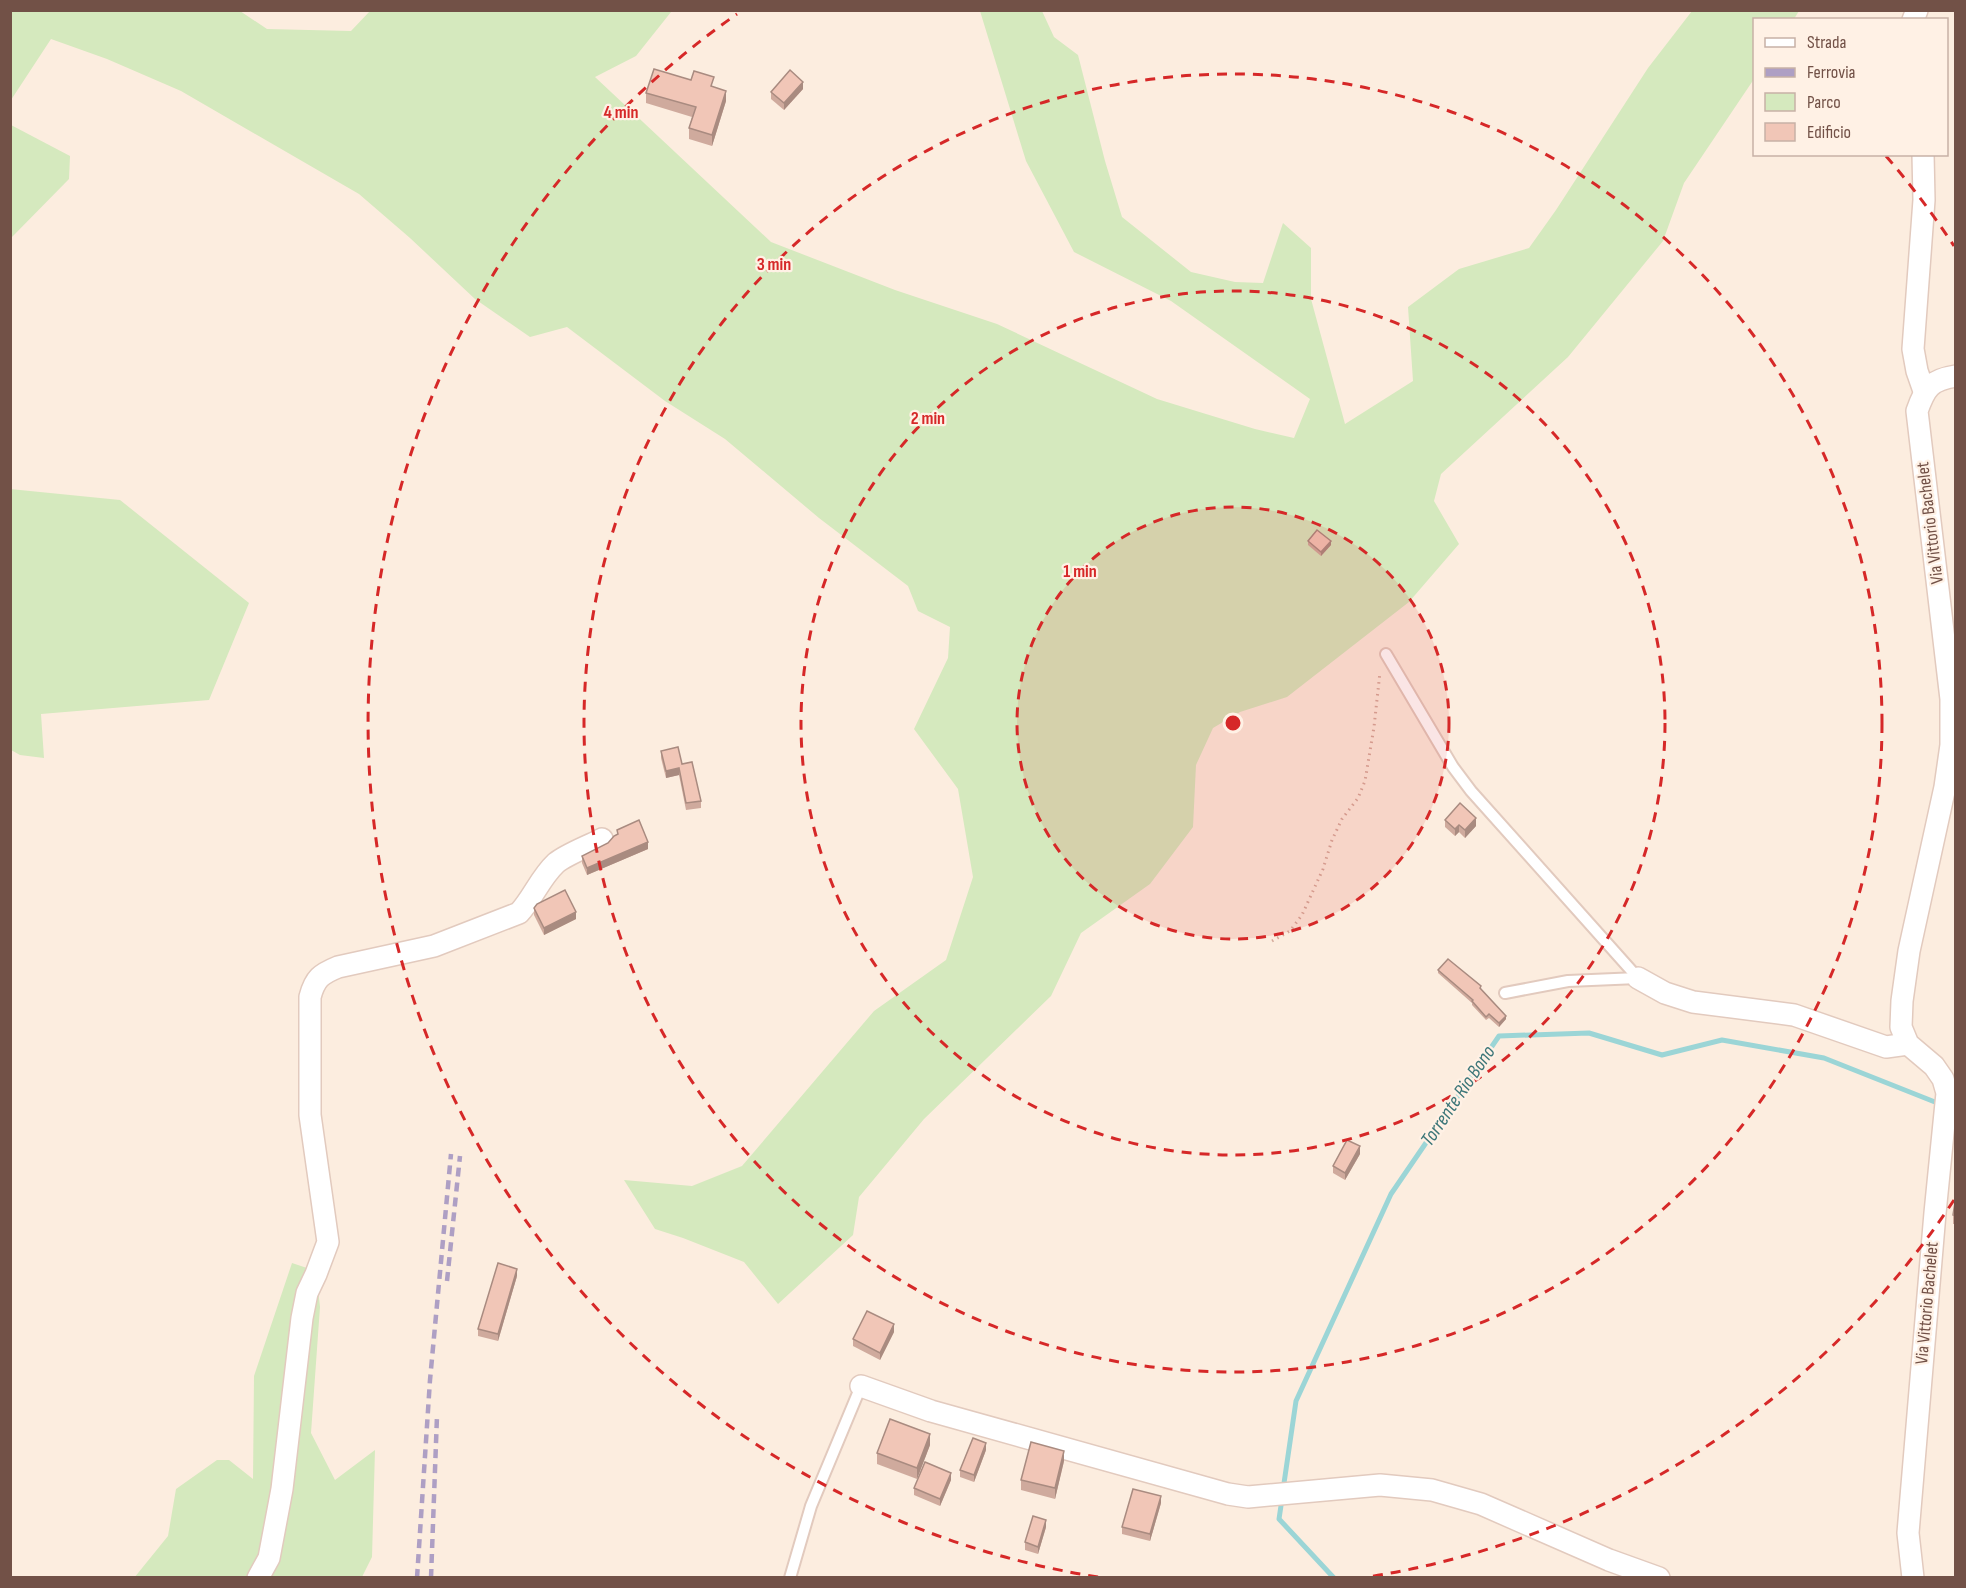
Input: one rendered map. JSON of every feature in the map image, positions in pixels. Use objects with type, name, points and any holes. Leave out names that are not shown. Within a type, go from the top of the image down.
[{"type":"street","points":[[1923,156],[1924,200],[1914,349],[1917,371],[1924,391],[1936,381],[1956,376]]},
{"type":"street","name":"Via Vittorio Bachelet","points":[[1913,1578],[1908,1533],[1947,1093],[1943,1078],[1934,1066],[1908,1044],[1901,1027],[1902,1001],[1908,961],[1945,787],[1951,745],[1951,699],[1917,411],[1924,391]]},
{"type":"street","points":[[258,1578],[268,1558],[282,1489],[307,1293],[328,1242],[310,1115],[310,997],[313,985],[323,973],[338,967],[434,946],[519,913],[557,862],[602,839]]},
{"type":"street","points":[[1638,978],[1665,993],[1693,1002],[1794,1015],[1886,1047],[1908,1044]]},
{"type":"street","points":[[861,1386],[931,1412],[1228,1494],[1248,1497],[1380,1485],[1432,1490],[1481,1504],[1609,1560],[1659,1578]]},
{"type":"lane","points":[[1386,654],[1459,775],[1638,978]]},
{"type":"lane","points":[[1505,993],[1568,981],[1638,978]]},
{"type":"lane","points":[[790,1578],[811,1506],[861,1386]]},
{"type":"path","points":[[1272,941],[1290,931],[1302,915],[1312,896],[1339,826],[1358,798],[1365,781],[1381,664],[1386,654]]},
{"type":"green space","points":[[11,11],[240,11],[267,29],[351,31],[370,11],[671,12],[636,56],[595,77],[771,242],[895,290],[997,324],[1157,399],[1255,429],[1294,438],[1310,399],[1171,301],[1074,252],[1026,161],[980,11],[1042,11],[1054,37],[1078,55],[1122,217],[1191,272],[1235,282],[1263,283],[1283,223],[1311,248],[1311,299],[1345,424],[1413,381],[1408,307],[1459,269],[1529,248],[1648,68],[1692,11],[1799,11],[1795,18],[1753,18],[1753,80],[1684,183],[1663,241],[1568,357],[1441,474],[1434,501],[1459,544],[1409,602],[1287,697],[1240,712],[1213,728],[1196,765],[1193,827],[1150,884],[1081,933],[1051,996],[924,1119],[859,1197],[853,1235],[778,1304],[744,1262],[655,1229],[624,1180],[692,1186],[742,1166],[874,1011],[946,960],[973,877],[958,789],[914,729],[948,658],[950,627],[918,611],[908,586],[819,518],[725,439],[665,401],[567,327],[530,337],[475,299],[359,194],[181,91],[107,59],[51,39],[11,100]]},
{"type":"green space","points":[[11,125],[70,156],[69,179],[11,238]]},
{"type":"green space","points":[[10,489],[120,500],[249,603],[209,700],[41,714],[44,758],[20,755],[11,750]]},
{"type":"green space","points":[[292,1263],[316,1271],[320,1307],[311,1433],[335,1480],[375,1450],[372,1557],[362,1577],[134,1578],[168,1536],[176,1489],[217,1460],[229,1460],[253,1479],[254,1376]]},
{"type":"building","points":[[654,69],[691,80],[694,71],[714,77],[711,86],[726,91],[712,135],[689,128],[696,107],[646,93]]},
{"type":"building","points":[[790,70],[803,82],[784,103],[771,92]]},
{"type":"building","points":[[1317,530],[1331,541],[1321,552],[1308,541]]},
{"type":"building","points":[[678,747],[682,764],[692,762],[701,801],[686,803],[679,768],[666,771],[661,751]]},
{"type":"building","points":[[1460,803],[1476,818],[1465,830],[1459,825],[1455,829],[1445,820]]},
{"type":"building","points":[[639,820],[648,842],[587,868],[582,856],[608,843],[618,834],[617,830]]},
{"type":"building","points":[[565,890],[576,912],[544,928],[534,908],[537,904]]},
{"type":"building","points":[[1448,959],[1481,986],[1480,988],[1506,1016],[1499,1023],[1489,1014],[1486,1017],[1473,1000],[1438,970]]},
{"type":"building","points":[[1347,1140],[1360,1146],[1345,1173],[1333,1166]]},
{"type":"building","points":[[1956,1196],[1956,1216],[1953,1215]]},
{"type":"building","points":[[498,1263],[517,1269],[498,1334],[478,1329]]},
{"type":"building","points":[[867,1311],[894,1324],[880,1353],[853,1339]]},
{"type":"building","points":[[890,1419],[930,1434],[917,1468],[877,1453]]},
{"type":"building","points":[[973,1438],[986,1443],[974,1475],[960,1470]]},
{"type":"building","points":[[1031,1442],[1064,1451],[1055,1488],[1021,1480]]},
{"type":"building","points":[[925,1462],[951,1473],[940,1499],[914,1488]]},
{"type":"building","points":[[1133,1489],[1161,1496],[1150,1534],[1122,1527]]},
{"type":"building","points":[[1033,1516],[1046,1520],[1038,1547],[1025,1542]]},
{"type":"waterway","name":"Torrente Rio Bono","points":[[1283,1490],[1296,1401],[1391,1194],[1499,1036],[1589,1033],[1662,1055],[1722,1040],[1824,1058],[1940,1104]]},
{"type":"waterway","name":"Torrente Rio Bono","points":[[1282,1499],[1279,1519],[1334,1578]]},
{"type":"railway","points":[[417,1578],[430,1380],[451,1154]]},
{"type":"railway","points":[[447,1281],[460,1156]]},
{"type":"railway","points":[[431,1578],[437,1416]]}]
